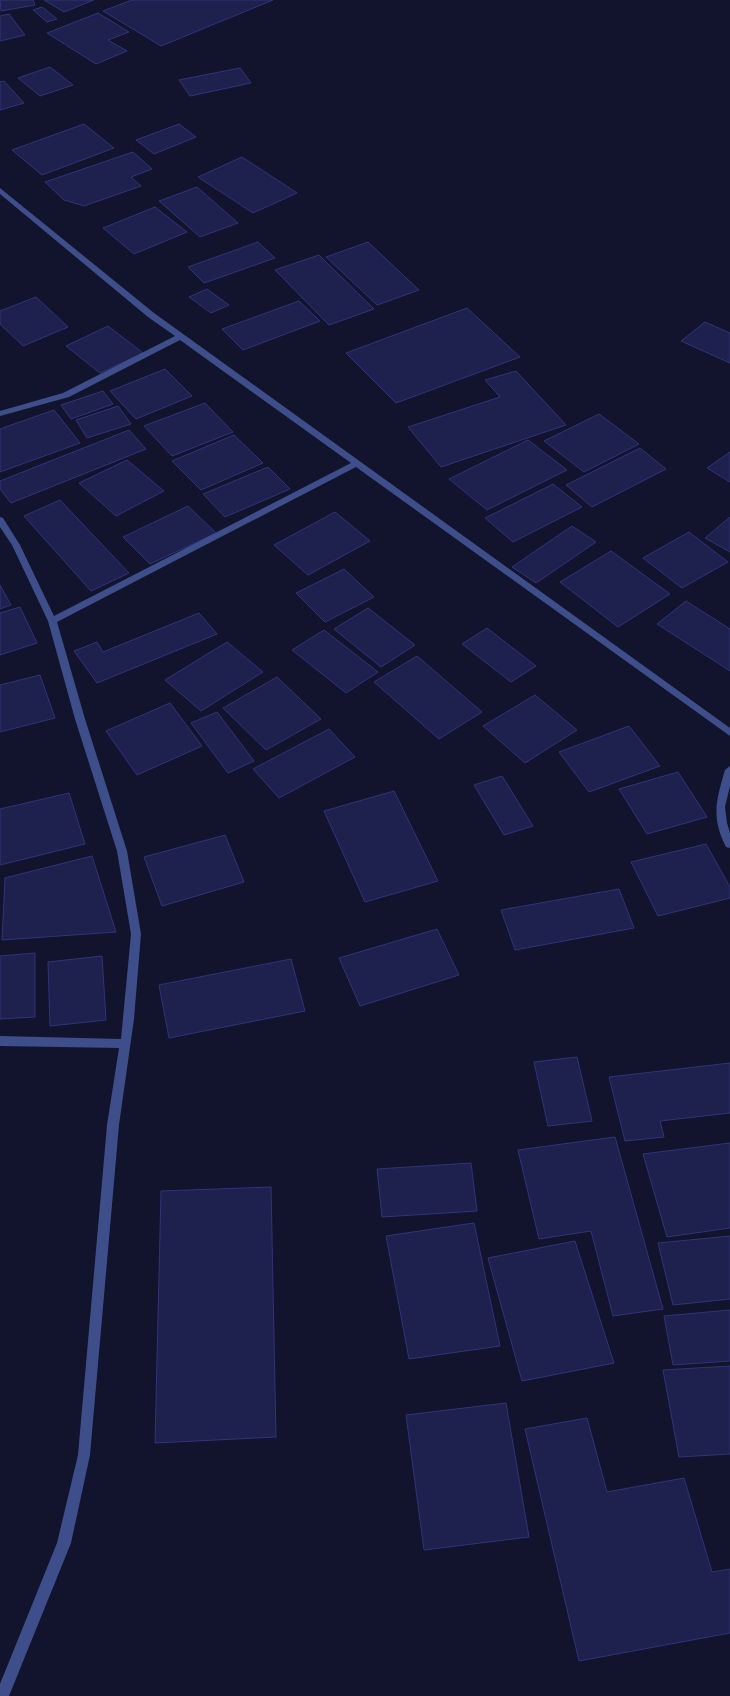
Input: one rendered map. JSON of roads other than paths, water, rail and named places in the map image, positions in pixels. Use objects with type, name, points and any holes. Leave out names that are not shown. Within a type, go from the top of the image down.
[{"type":"street","points":[[0,190],[151,315],[730,733]]},
{"type":"street","points":[[0,414],[66,395],[181,336]]},
{"type":"street","points":[[52,621],[356,464]]},
{"type":"street","points":[[0,520],[16,545],[52,621],[80,719],[122,851],[136,934],[130,1018],[113,1125],[84,1455],[64,1543],[2,1696]]},
{"type":"street","points":[[730,770],[718,807],[730,844]]},
{"type":"street","points":[[0,1041],[125,1044]]}]
